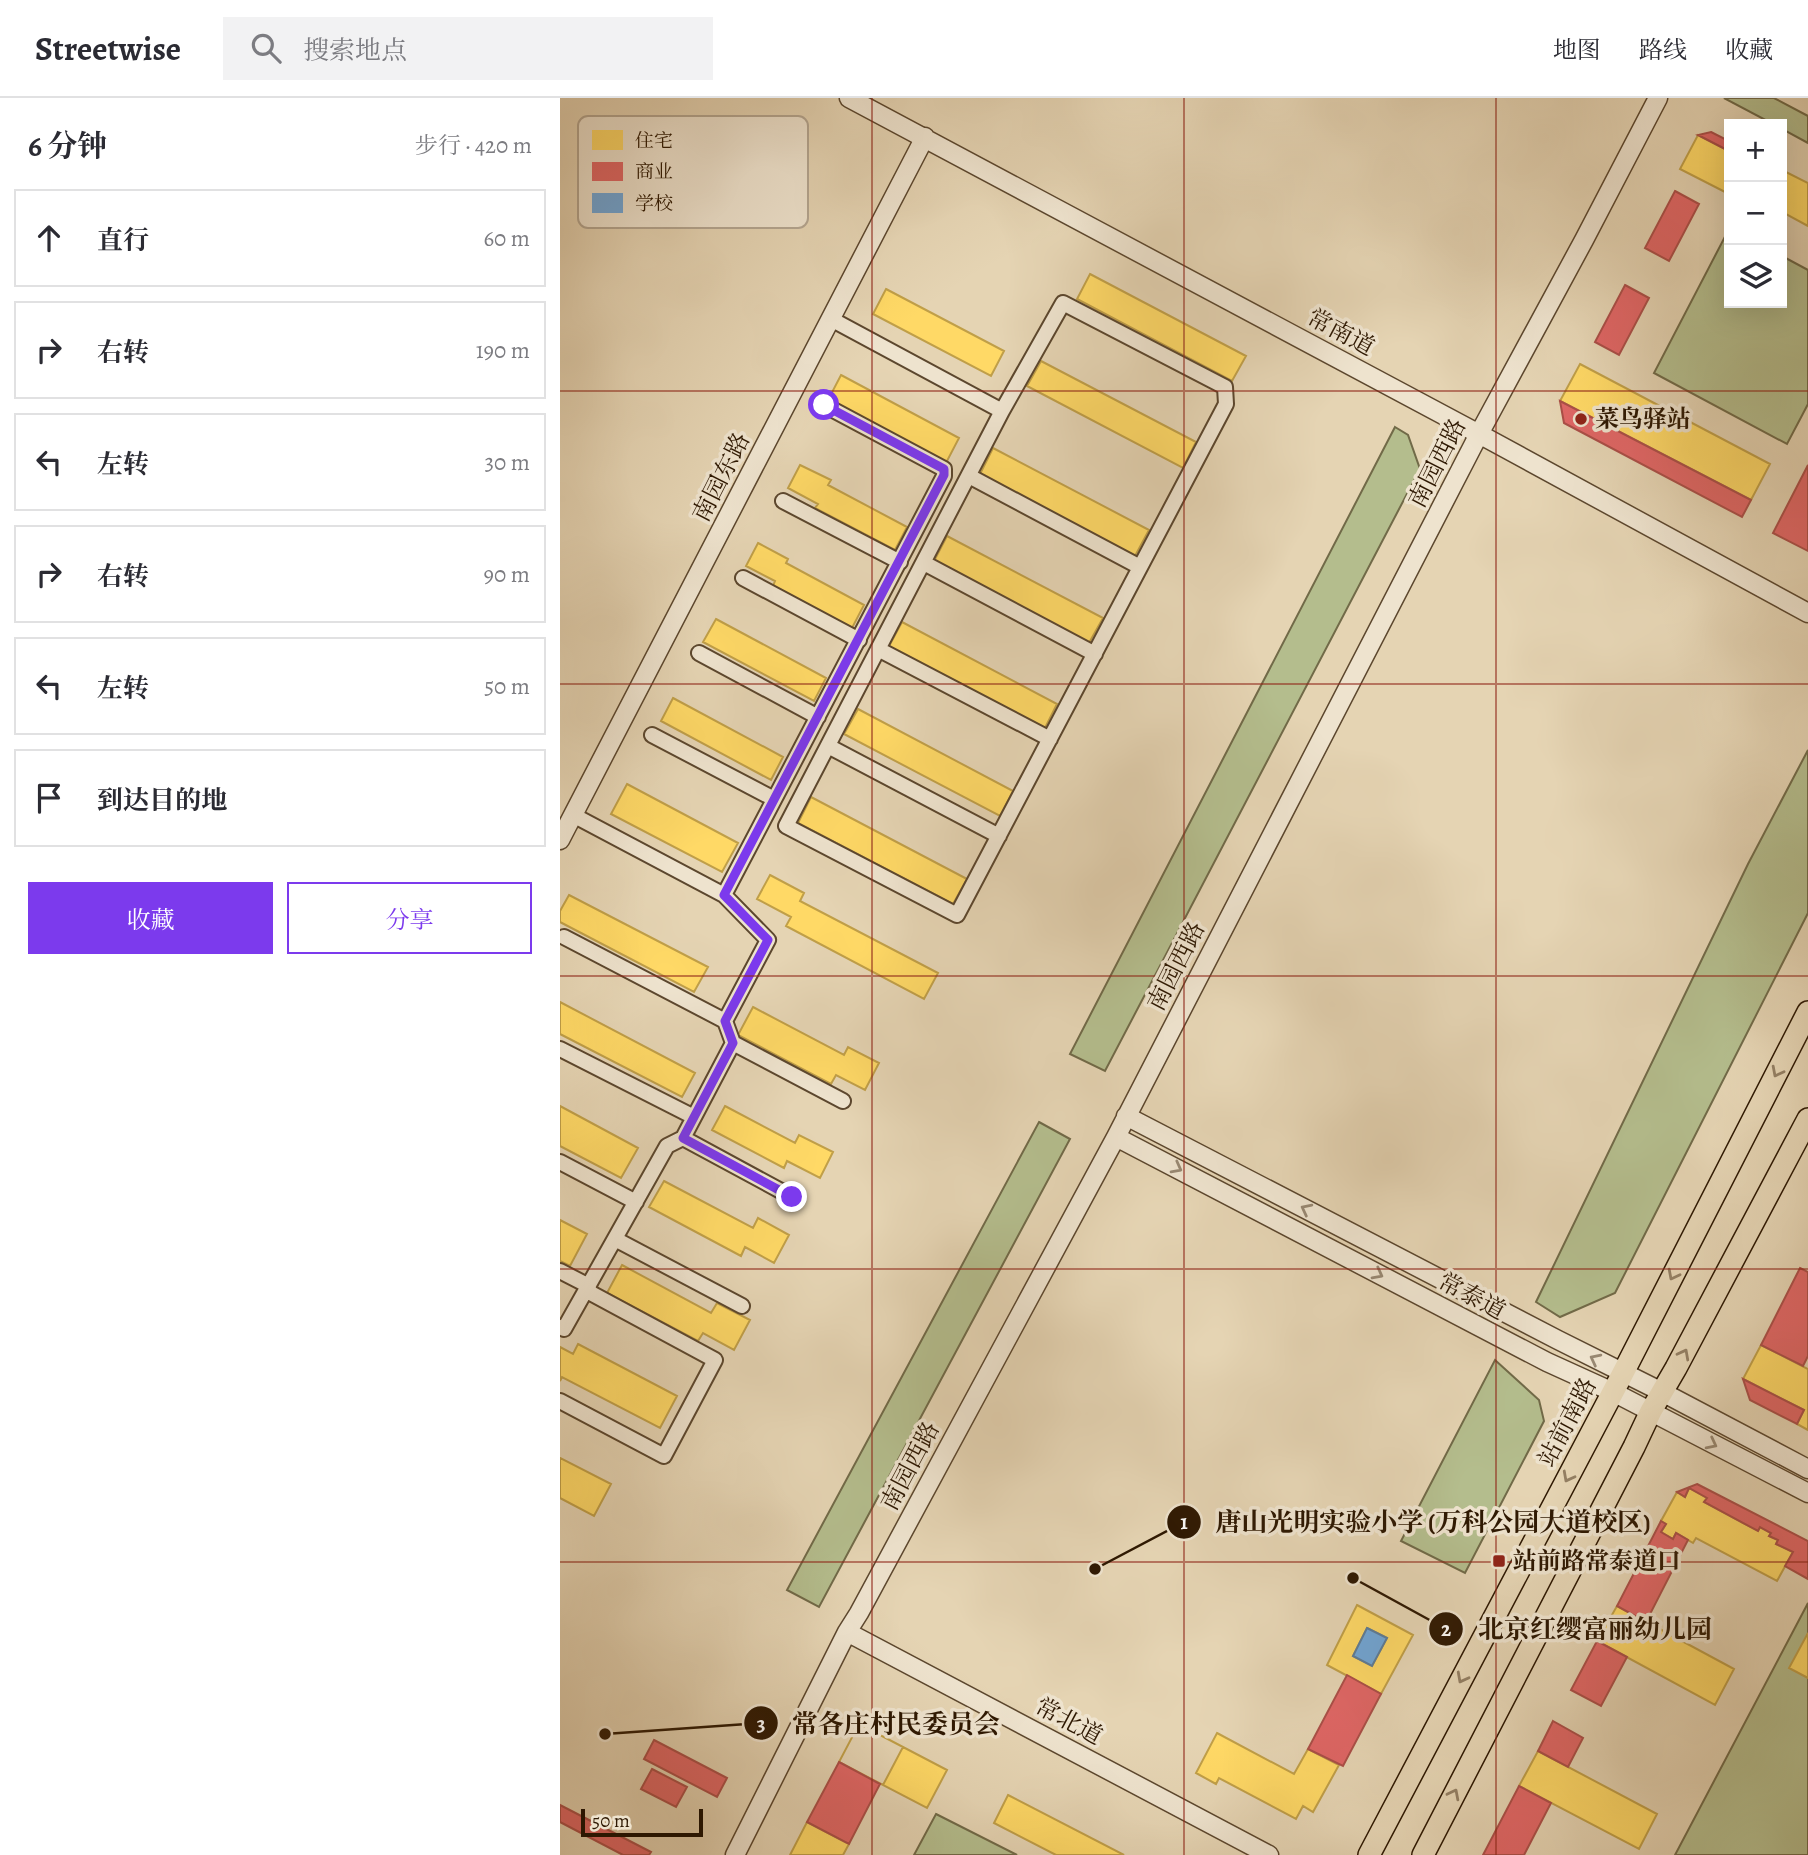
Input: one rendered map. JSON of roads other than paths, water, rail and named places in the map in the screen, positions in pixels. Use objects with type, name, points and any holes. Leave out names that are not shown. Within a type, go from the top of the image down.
[{"type":"main road","name":"站前南路","points":[[1369,1855],[1623,1373],[1808,1012]]},
{"type":"main road","points":[[1423,1855],[1651,1411],[1808,1119]]},
{"type":"street","name":"常南道","points":[[849,98],[1808,613]]},
{"type":"street","name":"南园西路","points":[[735,1855],[847,1632],[1116,1137],[1479,434],[1658,98]]},
{"type":"street","name":"南园东路","points":[[560,840],[925,138]]},
{"type":"street","points":[[1063,303],[1225,387],[1226,404],[957,915],[786,826],[1003,411],[1063,303]]},
{"type":"street","points":[[831,319],[1003,411]]},
{"type":"street","points":[[724,895],[944,475],[944,469],[824,405]]},
{"type":"street","points":[[969,475],[1140,567]]},
{"type":"street","points":[[783,501],[900,562]]},
{"type":"street","points":[[924,563],[1095,654]]},
{"type":"street","points":[[743,578],[859,640]]},
{"type":"street","points":[[878,649],[1050,739]]},
{"type":"street","points":[[699,653],[818,717]]},
{"type":"street","points":[[652,735],[774,799]]},
{"type":"street","points":[[828,746],[999,836]]},
{"type":"street","points":[[573,815],[724,895],[768,940],[725,1021]]},
{"type":"street","points":[[564,937],[725,1021],[733,1043],[843,1101]]},
{"type":"street","points":[[560,1327],[565,1329],[667,1146],[683,1138],[733,1043]]},
{"type":"street","points":[[560,1049],[694,1118]]},
{"type":"street","name":"常泰道","points":[[1126,1116],[1808,1469]]},
{"type":"street","name":"常泰道","points":[[1116,1137],[1547,1362],[1651,1411],[1808,1493]]},
{"type":"street","points":[[683,1138],[792,1197]]},
{"type":"street","points":[[560,1162],[636,1202]]},
{"type":"street","points":[[615,1239],[741,1306]]},
{"type":"street","points":[[560,1270],[588,1289],[715,1360],[664,1456],[560,1401]]},
{"type":"street","name":"常北道","points":[[847,1632],[1269,1855]]},
{"type":"place","name":"菜鸟驿站","points":[[1581,419]]},
{"type":"place","name":"站前路常泰道口","points":[[1499,1561]]},
{"type":"place","name":"唐山光明实验小学 (万科公园大道校区)","points":[[1095,1569]]},
{"type":"place","name":"北京红缨富丽幼儿园","points":[[1353,1578]]},
{"type":"place","name":"常各庄村民委员会","points":[[605,1734]]}]
